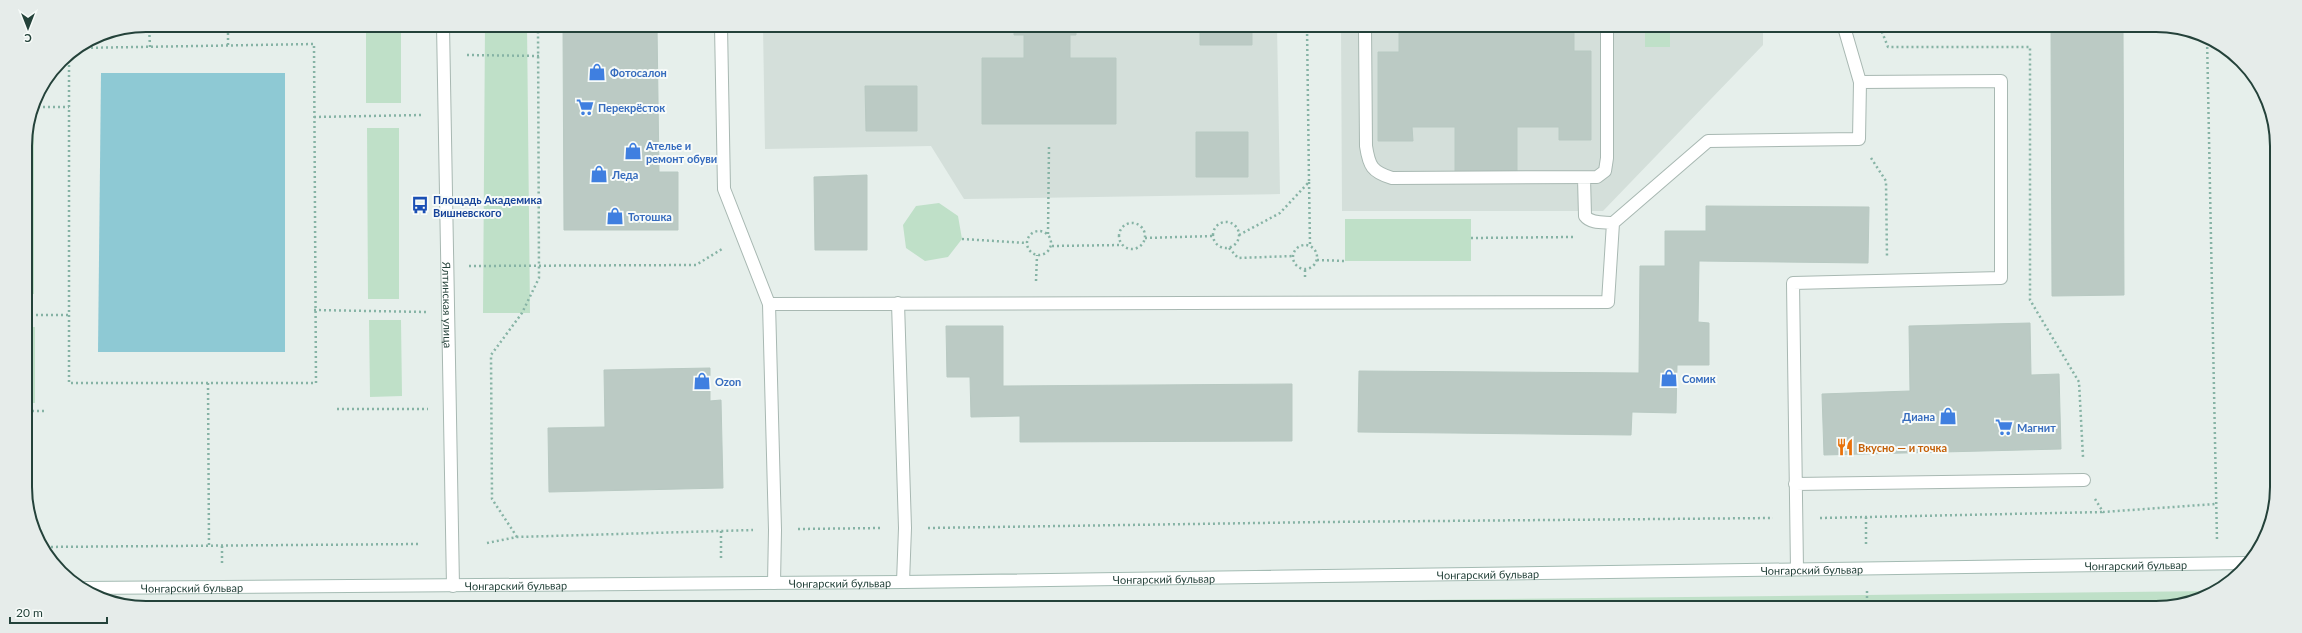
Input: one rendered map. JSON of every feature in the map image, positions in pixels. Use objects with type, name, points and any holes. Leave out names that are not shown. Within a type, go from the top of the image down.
[{"type":"main road","name":"Ялтинская улица","points":[[443,32],[453,586]]},
{"type":"main road","points":[[721,32],[724,189],[769,304],[775,530],[774,583]]},
{"type":"main road","points":[[1365,32],[1366,146],[1368,163],[1379,174],[1392,178],[1597,177],[1604,170],[1607,158],[1607,32]]},
{"type":"main road","points":[[1584,178],[1585,216],[1588,220],[1593,222],[1613,223],[1708,141],[1859,138],[1860,82],[1845,32]]},
{"type":"main road","points":[[1798,569],[1795,484],[1793,283],[2001,278],[2001,81],[1860,82]]},
{"type":"main road","points":[[769,304],[1608,302],[1613,223]]},
{"type":"main road","points":[[898,303],[905,528],[903,582]]},
{"type":"main road","points":[[1795,484],[2084,480]]},
{"type":"main road","name":"Чонгарский бульвар","points":[[93,588],[903,582],[2241,563]]},
{"type":"path","points":[[149,32],[150,47]]},
{"type":"path","points":[[228,32],[228,45]]},
{"type":"path","points":[[517,537],[492,499],[491,355],[522,313],[539,278],[538,32]]},
{"type":"path","points":[[1307,32],[1310,245],[1316,251],[1317,260],[1314,266],[1305,270],[1295,264],[1293,256],[1299,246],[1310,245]]},
{"type":"path","points":[[1882,32],[1888,47],[2030,47],[2030,300],[2079,382],[2084,480],[2103,512]]},
{"type":"path","points":[[69,62],[69,383],[316,383],[314,310],[314,44],[88,48]]},
{"type":"path","points":[[487,543],[517,537],[721,531],[1324,522],[1796,518],[2103,512],[2215,504],[2207,44]]},
{"type":"path","points":[[443,55],[539,56]]},
{"type":"path","points":[[40,106],[69,106]]},
{"type":"path","points":[[314,117],[445,114]]},
{"type":"path","points":[[1859,138],[1886,181],[1887,281]]},
{"type":"path","points":[[1049,145],[1048,234],[1052,246]]},
{"type":"path","points":[[1239,235],[1280,213],[1309,182]]},
{"type":"path","points":[[1213,236],[1218,225],[1226,222],[1236,227],[1239,235],[1236,243],[1229,248]]},
{"type":"path","points":[[1121,245],[1119,232],[1128,224],[1140,226],[1145,238]]},
{"type":"path","points":[[1048,234],[1041,230],[1033,232],[1029,235],[1027,243],[1030,251],[1037,255],[1044,255],[1052,246],[1121,245],[1133,250],[1141,245],[1145,238]]},
{"type":"path","points":[[468,266],[696,265],[742,236]]},
{"type":"path","points":[[1145,238],[1213,236]]},
{"type":"path","points":[[1213,236],[1220,246],[1229,248],[1238,258],[1293,256]]},
{"type":"path","points":[[1471,238],[1612,237]]},
{"type":"path","points":[[962,239],[1027,243]]},
{"type":"path","points":[[1317,260],[1345,261]]},
{"type":"path","points":[[314,310],[448,313]]},
{"type":"path","points":[[32,315],[69,315]]},
{"type":"path","points":[[208,383],[209,546]]},
{"type":"path","points":[[337,409],[450,410]]},
{"type":"path","points":[[32,411],[44,411]]},
{"type":"path","points":[[721,531],[721,561]]},
{"type":"path","points":[[49,547],[421,544]]},
{"type":"path","points":[[222,546],[222,565]]},
{"type":"shaded area","points":[[763,32],[1277,32],[1280,194],[964,199],[931,146],[765,149]]},
{"type":"shaded area","points":[[1341,32],[1763,32],[1763,45],[1603,211],[1342,211]]},
{"type":"green space","points":[[366,32],[401,32],[401,103],[366,103]]},
{"type":"green space","points":[[485,32],[527,32],[530,313],[483,313]]},
{"type":"green space","points":[[1645,32],[1670,32],[1670,47],[1645,47]]},
{"type":"green space","points":[[34,126],[34,294],[32,294],[32,138]]},
{"type":"green space","points":[[367,128],[399,128],[399,299],[368,299]]},
{"type":"green space","points":[[939,203],[958,216],[962,239],[948,257],[925,261],[906,248],[903,225],[916,206]]},
{"type":"green space","points":[[1345,219],[1471,219],[1471,261],[1345,261]]},
{"type":"green space","points":[[369,320],[401,320],[402,396],[370,397]]},
{"type":"green space","points":[[32,327],[35,327],[35,403],[32,403]]},
{"type":"green space","points":[[2202,591],[2186,597],[2164,601],[1328,601]]},
{"type":"water","points":[[101,73],[285,73],[285,352],[98,352]]},
{"type":"building","points":[[563,32],[657,32],[659,172],[678,172],[678,230],[564,230]]},
{"type":"building","points":[[1014,32],[1076,32],[1076,35],[1070,35],[1070,58],[1116,58],[1116,124],[982,124],[982,58],[1024,58],[1024,35],[1014,35]]},
{"type":"building","points":[[1200,32],[1252,32],[1252,45],[1200,45]]},
{"type":"building","points":[[1399,32],[1574,32],[1574,51],[1591,51],[1591,140],[1559,140],[1559,127],[1517,127],[1517,171],[1455,172],[1455,127],[1412,127],[1413,141],[1378,141],[1378,52],[1399,52]]},
{"type":"building","points":[[2051,32],[2123,32],[2124,295],[2052,296]]},
{"type":"building","points":[[865,86],[917,86],[917,131],[866,131]]},
{"type":"building","points":[[1196,132],[1248,132],[1248,177],[1196,177]]},
{"type":"building","points":[[867,175],[867,250],[815,250],[814,177]]},
{"type":"building","points":[[1706,206],[1869,207],[1868,263],[1699,261],[1698,322],[1709,323],[1709,365],[1677,365],[1676,413],[1632,412],[1631,435],[1358,432],[1359,371],[1639,373],[1640,266],[1665,266],[1665,231],[1706,231]]},
{"type":"building","points":[[2030,323],[2031,375],[2059,374],[2061,449],[1824,455],[1822,394],[1910,391],[1909,326]]},
{"type":"building","points":[[946,326],[1003,326],[1003,386],[1292,384],[1292,441],[1020,442],[1020,416],[971,417],[970,377],[947,377]]},
{"type":"building","points":[[710,368],[710,401],[721,400],[723,488],[549,492],[548,428],[605,427],[604,370]]},
{"type":"place","name":"Фотосалон","points":[[597,72]]},
{"type":"place","name":"Перекрёсток","points":[[585,107]]},
{"type":"place","name":"Ателье и ремонт обуви","points":[[633,151]]},
{"type":"place","name":"Леда","points":[[599,174]]},
{"type":"place","name":"Площадь Академика Вишневского","points":[[420,205]]},
{"type":"place","name":"Тотошка","points":[[615,216]]},
{"type":"place","name":"Сомик","points":[[1669,378]]},
{"type":"place","name":"Ozon","points":[[702,381]]},
{"type":"place","name":"Диана","points":[[1948,416]]},
{"type":"place","name":"Магнит","points":[[2004,427]]},
{"type":"place","name":"Вкусно — и точка","points":[[1845,447]]}]
